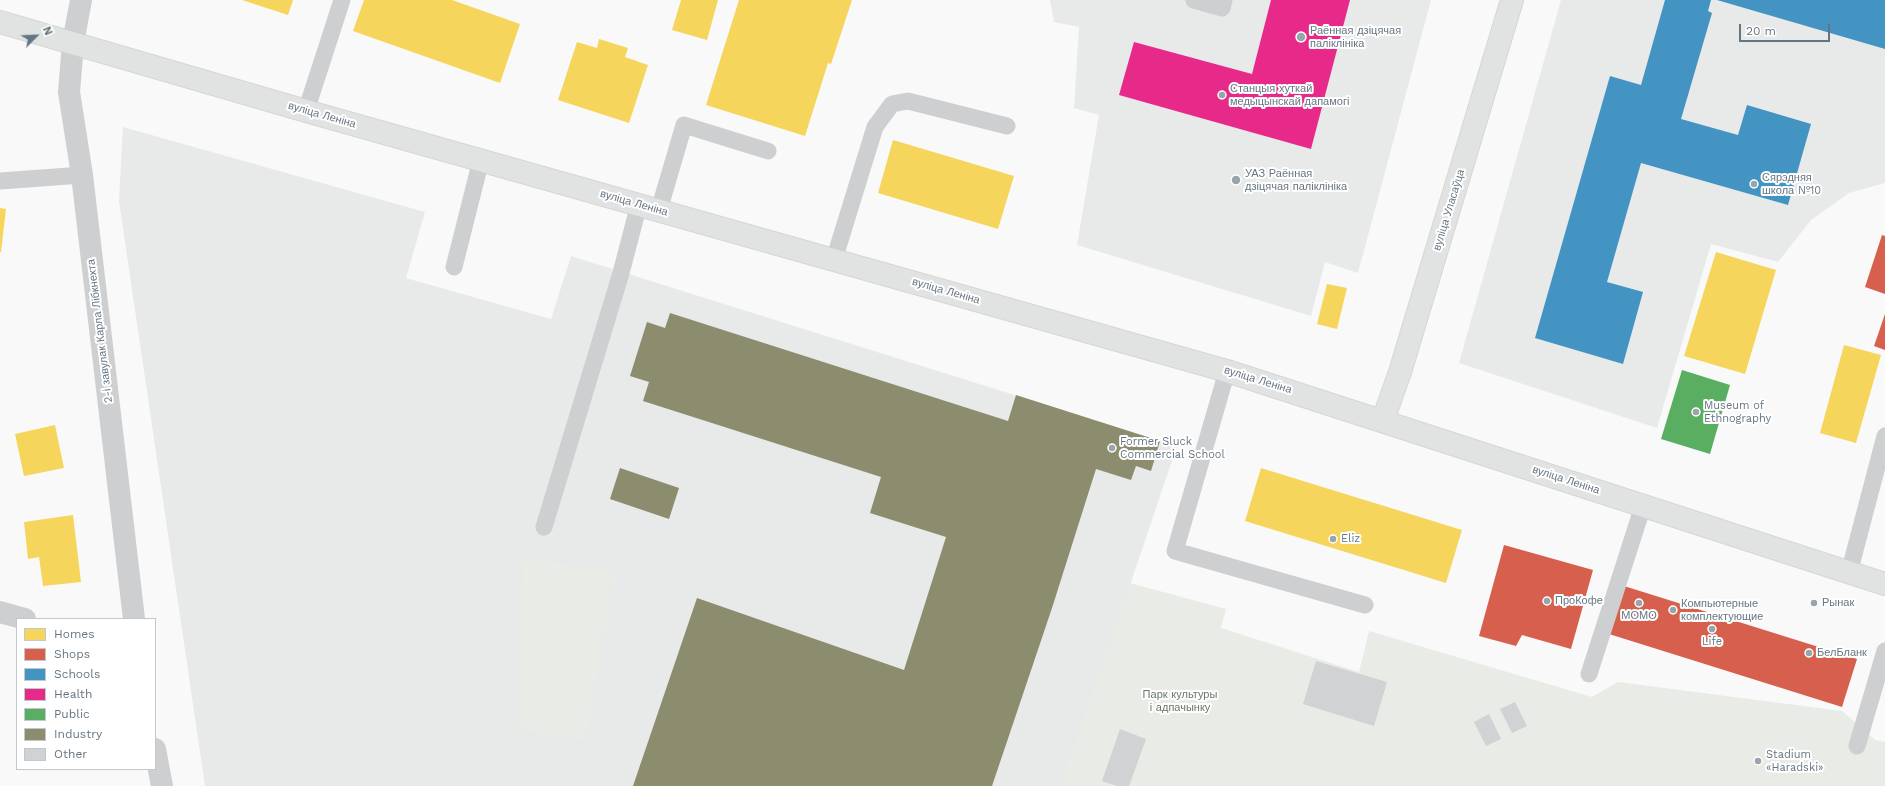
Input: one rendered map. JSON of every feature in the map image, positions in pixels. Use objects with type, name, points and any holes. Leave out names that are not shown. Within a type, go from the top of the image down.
[{"type":"main road","name":"вуліца Уласаўца","points":[[1383,420],[1400,372],[1512,0]]},
{"type":"main road","name":"вуліца Леніна","points":[[0,22],[306,111],[1227,371],[1383,420],[1885,584]]},
{"type":"street","name":"2-і завулак Карла Лібкнехта","points":[[81,0],[73,43],[69,92],[82,175],[134,618]]},
{"type":"street","points":[[0,612],[21,618]]},
{"type":"street","points":[[156,754],[162,786]]},
{"type":"lane","points":[[306,111],[342,0]]},
{"type":"lane","points":[[1194,0],[1222,8],[1224,0]]},
{"type":"lane","points":[[834,260],[875,127],[892,104],[908,100],[1007,126]]},
{"type":"lane","points":[[544,527],[621,273],[684,125],[768,151]]},
{"type":"lane","points":[[454,267],[481,160]]},
{"type":"lane","points":[[0,181],[82,175]]},
{"type":"lane","points":[[1227,371],[1175,552],[1366,605]]},
{"type":"lane","points":[[1849,573],[1885,436]]},
{"type":"lane","points":[[1589,674],[1643,506]]},
{"type":"lane","points":[[1857,746],[1885,651]]},
{"type":"shaded area","name":"УАЗ Раённая дзіцячая паліклініка","points":[[1050,0],[1431,0],[1358,273],[1325,262],[1311,316],[1077,245],[1099,115],[1074,108],[1079,27],[1054,22]]},
{"type":"shaded area","points":[[1561,0],[1885,0],[1885,183],[1849,193],[1811,220],[1778,262],[1711,244],[1657,428],[1459,363]]},
{"type":"shaded area","points":[[123,127],[425,212],[406,278],[551,319],[571,256],[1177,446],[1062,786],[205,786],[119,201]]},
{"type":"green space","points":[[523,559],[615,571],[586,741],[519,730]]},
{"type":"green space","name":"Парк культуры і адпачынку","points":[[1130,583],[1226,609],[1221,628],[1359,672],[1369,631],[1592,697],[1618,682],[1842,711],[1875,740],[1885,742],[1885,786],[1062,786]]},
{"type":"building: Homes","points":[[242,0],[293,0],[288,15]]},
{"type":"building: Homes","points":[[364,0],[452,0],[520,24],[500,83],[353,31]]},
{"type":"building: Homes","points":[[681,0],[718,0],[707,40],[672,30]]},
{"type":"building: Homes","points":[[739,0],[852,0],[831,64],[828,63],[805,136],[706,105]]},
{"type":"building: Homes","points":[[599,39],[628,48],[625,57],[648,65],[629,123],[558,100],[577,42],[597,48]]},
{"type":"building: Homes","points":[[893,140],[1014,176],[998,229],[878,193]]},
{"type":"building: Homes","points":[[0,208],[6,209],[1,252],[0,252]]},
{"type":"building: Homes","points":[[1716,252],[1776,270],[1745,374],[1684,356]]},
{"type":"building: Homes","points":[[1327,284],[1347,288],[1337,329],[1317,324]]},
{"type":"building: Homes","points":[[1844,345],[1881,355],[1856,443],[1820,433]]},
{"type":"building: Homes","points":[[55,425],[64,468],[24,476],[15,434]]},
{"type":"building: Homes","points":[[1261,468],[1462,530],[1446,583],[1245,521]]},
{"type":"building: Homes","points":[[73,515],[81,582],[43,586],[39,557],[28,559],[24,522]]},
{"type":"building: Shops","points":[[1882,235],[1885,236],[1885,294],[1865,287]]},
{"type":"building: Shops","points":[[1885,314],[1885,350],[1874,346]]},
{"type":"building: Shops","points":[[1504,545],[1593,570],[1571,649],[1522,635],[1516,646],[1479,636]]},
{"type":"building: Shops","points":[[1624,586],[1857,659],[1842,707],[1609,634]]},
{"type":"building: Schools","name":"Сярэдняя школа №10","points":[[1665,0],[1711,0],[1708,11],[1712,13],[1681,119],[1738,135],[1747,105],[1811,124],[1788,205],[1641,163],[1607,282],[1643,292],[1623,364],[1535,338],[1610,76],[1641,85]]},
{"type":"building: Schools","points":[[1717,0],[1885,0],[1885,49]]},
{"type":"building: Health","name":"Станцыя хуткай медыцынскай дапамогі","points":[[1271,0],[1350,0],[1311,149],[1119,95],[1134,42],[1252,74]]},
{"type":"building: Public","name":"Museum of Ethnography","points":[[1682,370],[1730,385],[1710,454],[1661,439]]},
{"type":"building: Industry","points":[[670,313],[1008,421],[1016,395],[1160,441],[1151,471],[1136,466],[1131,480],[1096,469],[1052,608],[992,786],[633,786],[697,598],[904,670],[946,537],[870,513],[881,477],[643,401],[649,382],[630,376],[647,322],[665,328]]},
{"type":"building: Industry","points":[[620,468],[679,488],[669,519],[610,499]]},
{"type":"building: Other","points":[[1316,661],[1387,682],[1374,726],[1303,704]]},
{"type":"building: Other","points":[[1515,702],[1527,726],[1512,733],[1500,709]]},
{"type":"building: Other","points":[[1489,714],[1501,739],[1486,746],[1474,722]]},
{"type":"building: Other","points":[[1120,729],[1146,739],[1129,786],[1117,786],[1102,781]]},
{"type":"place","name":"Раённая дзіцячая паліклініка","points":[[1301,37]]},
{"type":"place","name":"Станцыя хуткай медыцынскай дапамогі","points":[[1222,95]]},
{"type":"place","name":"УАЗ Раённая дзіцячая паліклініка","points":[[1236,180]]},
{"type":"place","name":"Сярэдняя школа №10","points":[[1754,184]]},
{"type":"place","name":"Museum of Ethnography","points":[[1696,412]]},
{"type":"place","name":"Former Sluck Commercial School","points":[[1112,448]]},
{"type":"place","name":"Eliz","points":[[1333,539]]},
{"type":"place","name":"ПроКофе","points":[[1547,601]]},
{"type":"place","name":"МОМО","points":[[1639,603]]},
{"type":"place","name":"Рынак","points":[[1814,603]]},
{"type":"place","name":"Компьютерные комплектующие","points":[[1673,610]]},
{"type":"place","name":"Life","points":[[1712,629]]},
{"type":"place","name":"БелБланк","points":[[1809,653]]},
{"type":"place","name":"Stadium «Haradski»","points":[[1758,761]]}]
